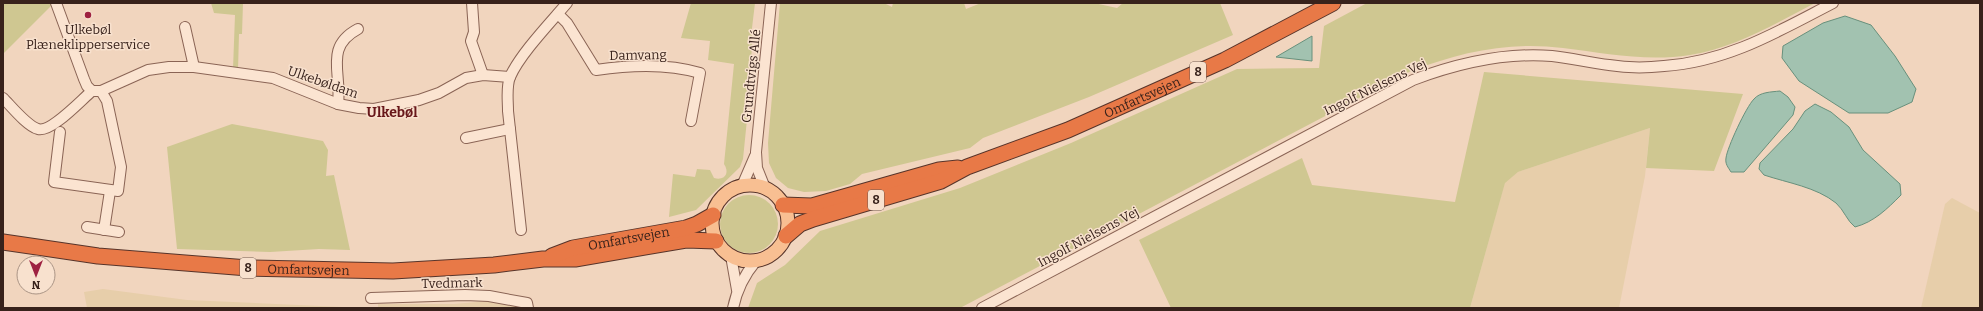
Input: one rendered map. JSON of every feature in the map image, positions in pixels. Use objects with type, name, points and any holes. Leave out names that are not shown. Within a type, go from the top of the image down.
[{"type":"highway","name":"Omfartsvejen","points":[[786,236],[800,224],[813,219],[941,181],[967,167],[1068,130],[1225,60],[1333,3]]},
{"type":"highway","name":"Omfartsvejen","points":[[783,205],[812,206],[939,170],[967,167]]},
{"type":"highway","name":"Omfartsvejen","points":[[543,259],[573,248],[686,228],[713,215]]},
{"type":"highway","name":"Omfartsvejen","points":[[3,242],[98,256],[248,268],[393,271],[494,265],[543,259],[575,259],[686,240],[700,239],[716,241]]},
{"type":"main road","points":[[756,260],[746,261],[731,256],[725,252],[716,241],[712,228],[713,215],[721,198],[731,190],[742,186],[755,186],[765,188],[777,197],[783,205],[787,217],[786,236]]},
{"type":"main road","name":"8","points":[[756,260],[772,254],[780,246],[786,236]]},
{"type":"street","points":[[56,3],[87,86],[97,91],[107,101],[121,167],[118,191],[54,182],[60,132]]},
{"type":"street","points":[[472,3],[474,32],[472,41],[483,75]]},
{"type":"street","points":[[521,230],[510,129],[508,92],[510,77],[529,47],[568,3]]},
{"type":"street","name":"Grundtvigs Allé","points":[[765,188],[758,168],[756,152],[771,3]]},
{"type":"street","name":"Ingolf Nielsens Vej","points":[[982,308],[1413,80],[1440,70],[1482,60],[1524,55],[1553,56],[1610,66],[1638,67],[1692,63],[1745,48],[1833,3]]},
{"type":"street","name":"Damvang","points":[[558,14],[567,23],[596,70],[622,66],[683,68],[700,73],[691,121]]},
{"type":"street","points":[[185,27],[194,67]]},
{"type":"street","points":[[338,104],[339,93],[336,58],[339,45],[346,35],[358,29]]},
{"type":"street","name":"Ulkebøldam","points":[[3,98],[28,124],[36,129],[44,130],[52,126],[97,91],[148,70],[168,67],[194,67],[274,78],[338,104],[366,109],[392,106],[439,93],[466,78],[483,75],[510,77]]},
{"type":"street","points":[[466,138],[510,129]]},
{"type":"street","name":"Grundtvigs Allé","points":[[742,186],[756,152]]},
{"type":"street","points":[[104,230],[110,191]]},
{"type":"street","points":[[87,227],[119,232]]},
{"type":"street","points":[[731,256],[737,290]]},
{"type":"street","points":[[733,308],[737,290],[748,270],[756,260]]},
{"type":"street","name":"Tvedmark","points":[[371,298],[465,295],[489,296],[527,303],[528,308]]},
{"type":"shaded area","points":[[3,3],[51,3],[52,5],[3,54]]},
{"type":"shaded area","points":[[211,3],[243,3],[242,34],[239,34],[238,70],[233,69],[235,15],[214,13]]},
{"type":"shaded area","points":[[691,3],[755,3],[752,28],[751,80],[743,159],[740,167],[696,210],[669,217],[673,174],[695,177],[697,169],[710,170],[714,178],[718,179],[725,176],[727,170],[724,164],[734,64],[708,60],[710,41],[681,38]]},
{"type":"shaded area","points":[[780,3],[884,3],[892,7],[893,3],[964,3],[966,9],[981,3],[1094,3],[1117,8],[1123,3],[1220,3],[1233,35],[1089,97],[983,138],[970,148],[862,174],[850,184],[826,191],[804,192],[788,188],[776,178],[769,163],[768,143]]},
{"type":"shaded area","points":[[1367,3],[1815,3],[1770,27],[1739,41],[1707,52],[1690,55],[1658,58],[1543,46],[1524,46],[1486,50],[1448,58],[1429,64],[1411,71],[960,308],[748,308],[757,283],[785,265],[820,231],[960,188],[1071,143],[1237,69],[1319,68],[1324,26]]},
{"type":"shaded area","points":[[1845,16],[1871,25],[1895,56],[1916,89],[1912,102],[1888,113],[1849,113],[1799,81],[1782,58],[1783,46],[1823,23]]},
{"type":"shaded area","points":[[1312,36],[1312,61],[1276,57]]},
{"type":"shaded area","points":[[1484,72],[1743,94],[1714,171],[1646,168],[1650,128],[1518,172],[1505,183],[1470,308],[1171,308],[1139,240],[1302,158],[1312,185],[1455,202]]},
{"type":"shaded area","points":[[1780,91],[1788,97],[1795,107],[1793,115],[1744,172],[1731,172],[1726,162],[1727,153],[1746,110],[1759,95]]},
{"type":"shaded area","points":[[1815,104],[1831,112],[1849,127],[1863,150],[1900,184],[1901,195],[1880,214],[1862,225],[1855,227],[1836,203],[1820,193],[1764,175],[1759,169],[1760,163],[1793,129],[1805,111]]},
{"type":"shaded area","points":[[232,124],[323,141],[328,150],[326,176],[334,175],[350,250],[319,249],[270,252],[177,249],[167,147]]},
{"type":"shaded area","points":[[1650,128],[1645,176],[1619,308],[1470,308],[1505,182],[1518,172]]},
{"type":"shaded area","points":[[743,195],[755,195],[770,203],[778,218],[778,230],[770,245],[755,253],[743,253],[728,245],[720,230],[720,218],[728,203]]},
{"type":"shaded area","points":[[1952,198],[1980,213],[1980,308],[1921,308],[1945,204]]},
{"type":"shaded area","points":[[103,289],[187,300],[365,308],[87,308],[84,292]]},
{"type":"shaded area","points":[[501,300],[518,305],[517,308],[378,308],[378,304],[454,304]]},
{"type":"place","name":"Ulkebøl Plæneklipperservice","points":[[88,15]]},
{"type":"district","name":"Ulkebøl","points":[[392,112]]}]
